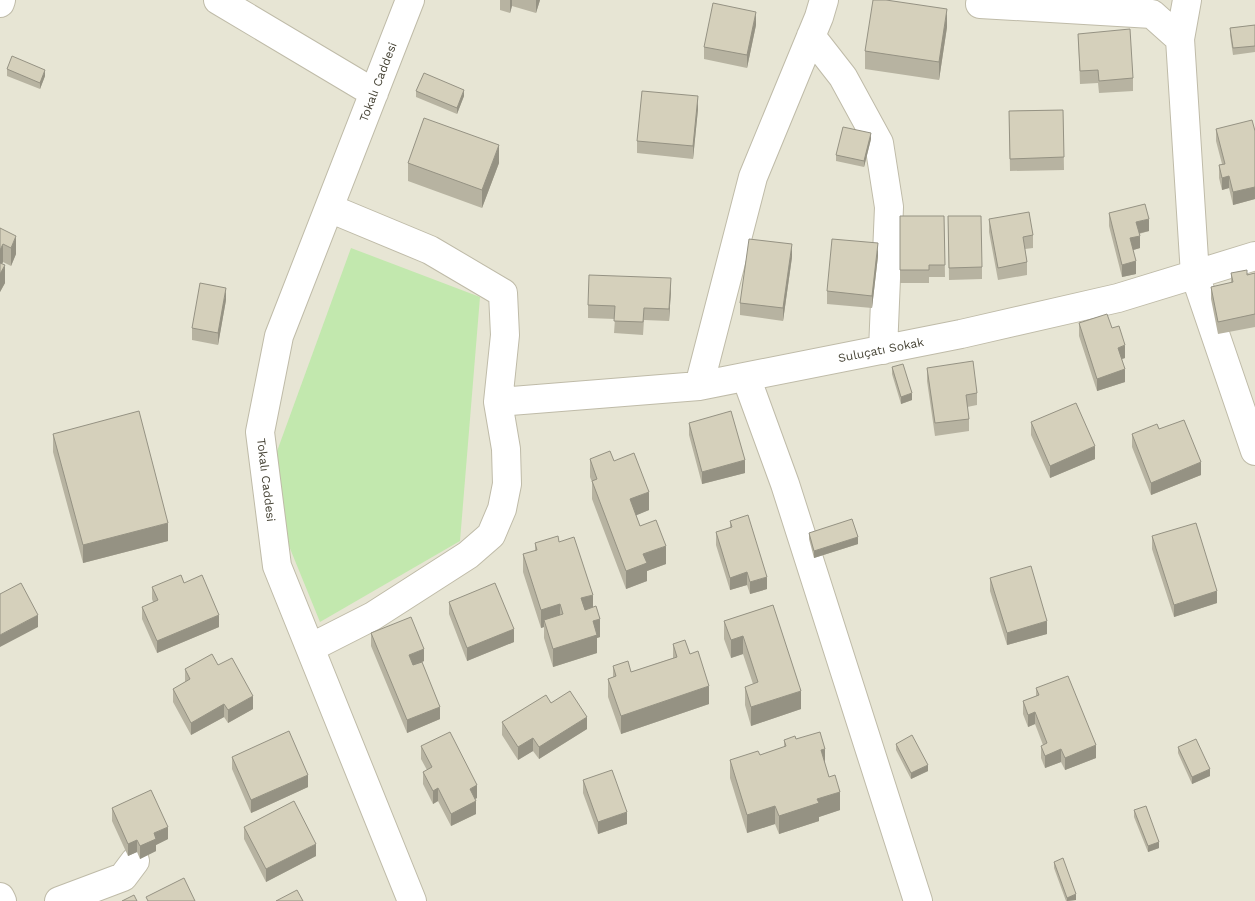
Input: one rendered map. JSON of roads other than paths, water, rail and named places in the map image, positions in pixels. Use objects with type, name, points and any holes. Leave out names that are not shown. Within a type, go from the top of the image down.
[{"type":"street","points":[[218,0],[374,93]]},
{"type":"street","name":"Tokalı Caddesi","points":[[410,0],[279,336],[260,432],[277,566],[412,901]]},
{"type":"street","points":[[699,386],[753,177],[824,0]]},
{"type":"street","points":[[1188,0],[1180,40],[1195,274],[1255,451]]},
{"type":"street","points":[[980,4],[1152,14],[1180,40]]},
{"type":"street","points":[[811,36],[843,77],[879,143],[889,207],[883,350]]},
{"type":"street","points":[[310,648],[372,616],[468,555],[491,535],[502,509],[507,484],[506,450],[498,402],[505,335],[503,292],[430,250],[329,208]]},
{"type":"street","name":"Suluçatı Sokak","points":[[498,402],[699,386],[746,377],[883,350],[1118,298],[1255,256]]},
{"type":"street","points":[[746,377],[785,484],[918,901]]},
{"type":"street","points":[[59,901],[123,877],[135,861]]},
{"type":"street","points":[[0,897],[2,901]]}]
